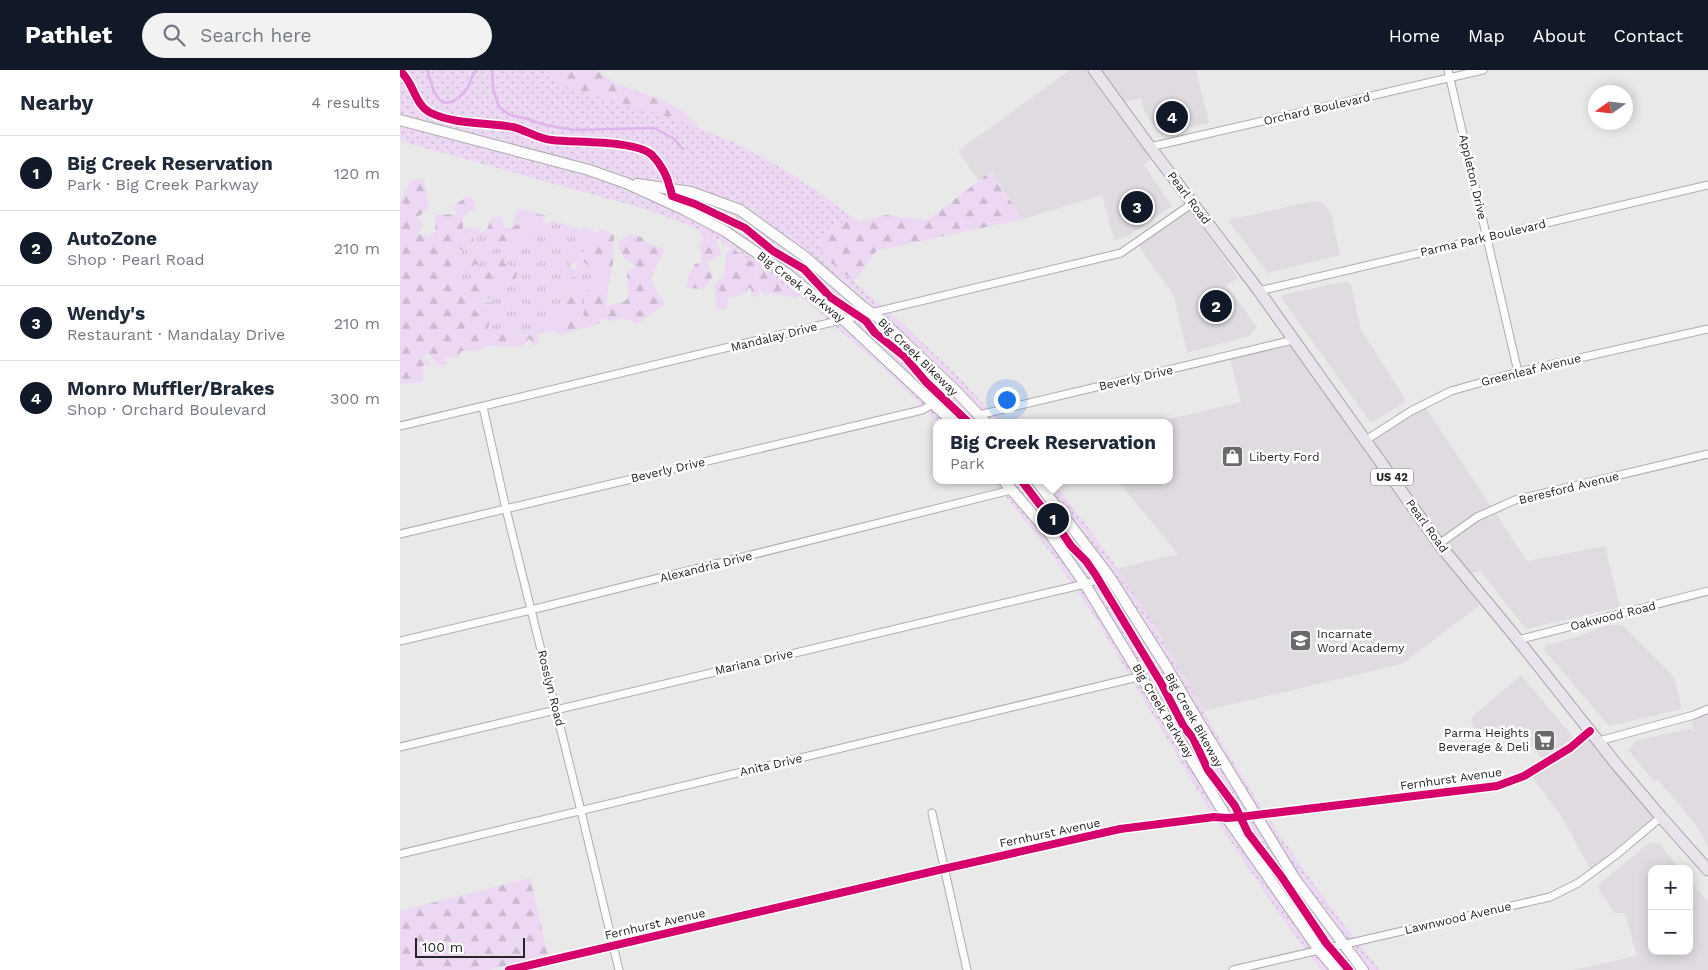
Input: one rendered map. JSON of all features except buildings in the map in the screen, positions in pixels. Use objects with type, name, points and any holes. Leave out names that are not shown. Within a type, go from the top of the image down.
[{"type":"main road","name":"Pearl Road","points":[[1094,70],[1259,291],[1439,544],[1660,817],[1708,870]]},
{"type":"street","name":"Orchard Boulevard","points":[[1150,147],[1449,74],[1483,70]]},
{"type":"street","name":"Appleton Drive","points":[[1449,74],[1518,372]]},
{"type":"street","name":"Big Creek Parkway","points":[[400,120],[589,170],[626,182],[725,231],[786,273],[844,320],[950,419]]},
{"type":"street","name":"Big Creek Parkway","points":[[626,182],[691,192],[740,210],[804,256],[881,320],[957,392],[982,419]]},
{"type":"street","name":"Parma Park Boulevard","points":[[1259,291],[1708,185]]},
{"type":"street","points":[[685,210],[691,192]]},
{"type":"street","name":"Mandalay Drive","points":[[400,426],[1121,253],[1193,203]]},
{"type":"street","name":"Greenleaf Avenue","points":[[1366,440],[1411,411],[1451,391],[1518,372],[1708,329]]},
{"type":"street","name":"Beverly Drive","points":[[982,419],[1293,340]]},
{"type":"street","name":"Beverly Drive","points":[[400,534],[922,410],[935,403]]},
{"type":"street","name":"Rosslyn Road","points":[[483,407],[618,970]]},
{"type":"street","name":"Beresford Avenue","points":[[1439,544],[1477,517],[1515,500],[1708,454]]},
{"type":"street","name":"Big Creek Parkway","points":[[1006,484],[1050,534],[1085,584],[1227,818],[1319,950],[1336,970]]},
{"type":"street","name":"Big Creek Parkway","points":[[1039,484],[1109,576],[1166,666],[1295,880],[1364,970]]},
{"type":"street","name":"Alexandria Drive","points":[[400,641],[1011,490]]},
{"type":"street","name":"Mariana Drive","points":[[400,747],[1085,584],[1109,576]]},
{"type":"street","name":"Oakwood Road","points":[[1518,640],[1708,591]]},
{"type":"street","name":"Anita Drive","points":[[400,854],[1142,676]]},
{"type":"street","points":[[1599,742],[1694,715],[1708,709]]},
{"type":"street","name":"Fernhurst Avenue","points":[[509,970],[943,868],[1120,829],[1497,786],[1524,776],[1570,748],[1590,731]]},
{"type":"street","points":[[932,813],[967,970]]},
{"type":"street","name":"Lawnwood Avenue","points":[[1233,970],[1550,897],[1578,883],[1616,855],[1660,817]]},
{"type":"shaded area","points":[[1070,70],[1196,70],[1209,123],[1169,132],[1162,124],[1155,127],[1145,113],[1141,98],[1115,105],[1153,157],[1144,165],[1172,206],[1128,236],[1114,240],[1102,195],[1023,219],[991,172],[979,181],[958,151]]},
{"type":"shaded area","points":[[1314,201],[1322,202],[1331,213],[1340,255],[1268,273],[1228,220]]},
{"type":"shaded area","points":[[1189,209],[1238,278],[1226,285],[1257,327],[1249,336],[1187,353],[1174,296],[1138,245]]},
{"type":"shaded area","points":[[1347,281],[1351,285],[1361,330],[1404,397],[1405,402],[1371,423],[1282,299],[1282,295]]},
{"type":"shaded area","points":[[1291,345],[1435,546],[1480,605],[1402,664],[1204,711],[1160,634],[1116,569],[1178,554],[1120,484],[1173,484],[1173,419],[1170,419],[1241,402],[1230,359]]},
{"type":"shaded area","points":[[1426,408],[1527,561],[1605,546],[1620,607],[1526,629],[1482,571],[1468,574],[1371,441]]},
{"type":"shaded area","points":[[1608,625],[1622,625],[1674,677],[1682,709],[1609,726],[1544,650],[1547,645]]},
{"type":"shaded area","points":[[1521,675],[1574,738],[1542,758],[1517,727],[1510,730],[1491,730],[1476,729],[1471,724],[1472,717]]},
{"type":"shaded area","points":[[1708,714],[1708,847],[1696,825],[1658,780],[1653,781],[1628,750],[1637,740],[1689,729],[1693,730],[1691,721]]},
{"type":"shaded area","points":[[1589,737],[1653,817],[1591,870],[1563,819],[1532,776],[1570,753]]},
{"type":"shaded area","points":[[1649,843],[1660,844],[1677,865],[1648,865],[1648,955],[1693,955],[1693,885],[1708,902],[1708,970],[1574,970],[1637,956],[1625,913],[1614,913],[1597,886]]},
{"type":"green space","points":[[400,70],[596,70],[615,83],[662,100],[683,111],[699,128],[763,157],[822,194],[850,216],[860,221],[885,215],[928,220],[990,172],[1023,219],[876,251],[854,282],[822,255]]},
{"type":"green space","points":[[400,70],[545,70],[554,80],[573,90],[666,116],[732,141],[793,175],[850,216],[822,239],[820,247],[822,255],[902,323],[959,377],[997,419],[935,419],[882,367],[812,306],[763,269],[720,241],[686,224],[638,207],[400,141]]},
{"type":"green space","points":[[424,178],[429,209],[416,218],[423,224],[418,233],[427,237],[435,232],[436,215],[457,214],[454,205],[469,196],[476,202],[475,210],[468,210],[468,214],[463,216],[463,230],[470,227],[480,229],[479,234],[471,234],[480,253],[477,264],[472,266],[467,260],[468,249],[449,250],[439,254],[439,256],[454,258],[458,271],[448,277],[453,280],[457,289],[449,297],[445,295],[445,301],[451,301],[460,296],[474,273],[482,273],[494,254],[505,252],[508,258],[503,263],[512,266],[509,272],[505,271],[506,274],[517,272],[516,278],[510,281],[504,278],[494,297],[472,305],[477,313],[482,312],[483,303],[498,303],[499,308],[488,316],[490,322],[488,328],[483,332],[484,335],[498,329],[511,331],[515,336],[536,335],[540,344],[532,345],[530,338],[521,347],[487,346],[477,351],[461,351],[459,357],[444,358],[446,364],[437,366],[429,353],[422,360],[430,361],[430,365],[423,366],[423,382],[400,384],[400,200],[411,181]]},
{"type":"green space","points":[[517,208],[545,215],[543,222],[550,224],[553,220],[580,230],[584,228],[596,232],[580,258],[591,268],[604,269],[603,279],[587,291],[583,318],[576,319],[581,265],[572,261],[570,267],[576,269],[574,277],[561,291],[563,320],[553,321],[551,331],[536,335],[483,335],[487,316],[499,308],[476,313],[472,305],[494,297],[506,275],[503,263],[508,259],[482,273],[474,274],[459,296],[445,301],[448,277],[439,253],[459,249],[480,253],[471,233],[479,234],[487,229],[489,238],[517,238],[538,233],[512,228]]},
{"type":"green space","points":[[492,217],[501,217],[505,228],[512,228],[526,219],[536,224],[538,233],[517,238],[514,248],[498,243],[489,238],[487,229]]},
{"type":"green space","points":[[708,223],[718,230],[716,242],[722,254],[707,262],[713,276],[704,289],[686,288],[688,276],[695,264],[702,262],[699,245],[703,237],[699,233]]},
{"type":"green space","points":[[603,229],[614,235],[613,262],[605,307],[625,301],[629,296],[627,273],[637,266],[624,257],[618,242],[630,234],[641,237],[647,243],[665,249],[650,279],[665,304],[638,324],[623,317],[612,322],[603,317],[598,324],[561,335],[551,331],[553,321],[563,320],[563,290],[565,285],[574,277],[577,263],[581,265],[576,318],[583,318],[587,291],[603,279],[604,269],[591,268],[580,258],[596,232]]},
{"type":"green space","points":[[735,246],[802,290],[797,298],[772,293],[765,295],[759,289],[760,296],[752,297],[751,288],[747,289],[747,292],[733,298],[728,297],[729,305],[726,309],[719,310],[715,305],[714,285],[725,275],[726,253]]},
{"type":"green space","points":[[995,484],[1054,484],[1095,536],[1135,595],[1261,807],[1318,890],[1380,970],[1321,970],[1317,965],[1279,914],[1208,808],[1094,616],[1048,549]]},
{"type":"green space","points":[[530,878],[548,955],[488,970],[400,970],[400,911]]},
{"type":"waterway","points":[[427,70],[435,93],[439,99],[447,103],[461,96],[477,70]]},
{"type":"waterway","points":[[492,70],[493,88],[499,107],[510,115],[541,124],[573,130],[654,128],[673,138],[683,149]]},
{"type":"cycle path","name":"Big Creek Bikeway","points":[[400,71],[405,76],[421,105],[431,113],[441,117],[451,120],[513,127],[547,139],[619,144],[644,150],[652,155],[665,173],[672,196],[695,204],[745,228],[773,251],[804,269],[830,297],[866,321],[875,333],[905,357],[926,382],[965,419]]},
{"type":"cycle path","name":"Big Creek Bikeway","points":[[1024,484],[1040,505],[1049,513],[1071,546],[1086,561],[1095,574],[1161,683],[1184,727],[1193,738],[1208,770],[1235,806],[1248,833],[1281,876],[1326,943],[1349,970]]},
{"type":"cycle path","points":[[509,970],[1120,829],[1214,817],[1240,817],[1497,786],[1524,776],[1570,748],[1590,731]]},
{"type":"place","name":"Monro Muffler/Brakes","points":[[1172,117]]},
{"type":"place","name":"Wendy's","points":[[1137,207]]},
{"type":"place","name":"AutoZone","points":[[1216,306]]},
{"type":"place","name":"Liberty Ford","points":[[1233,457]]},
{"type":"place","name":"Big Creek Reservation","points":[[1053,519]]},
{"type":"place","name":"Incarnate Word Academy","points":[[1301,641]]},
{"type":"place","name":"Parma Heights Beverage & Deli","points":[[1545,740]]}]
